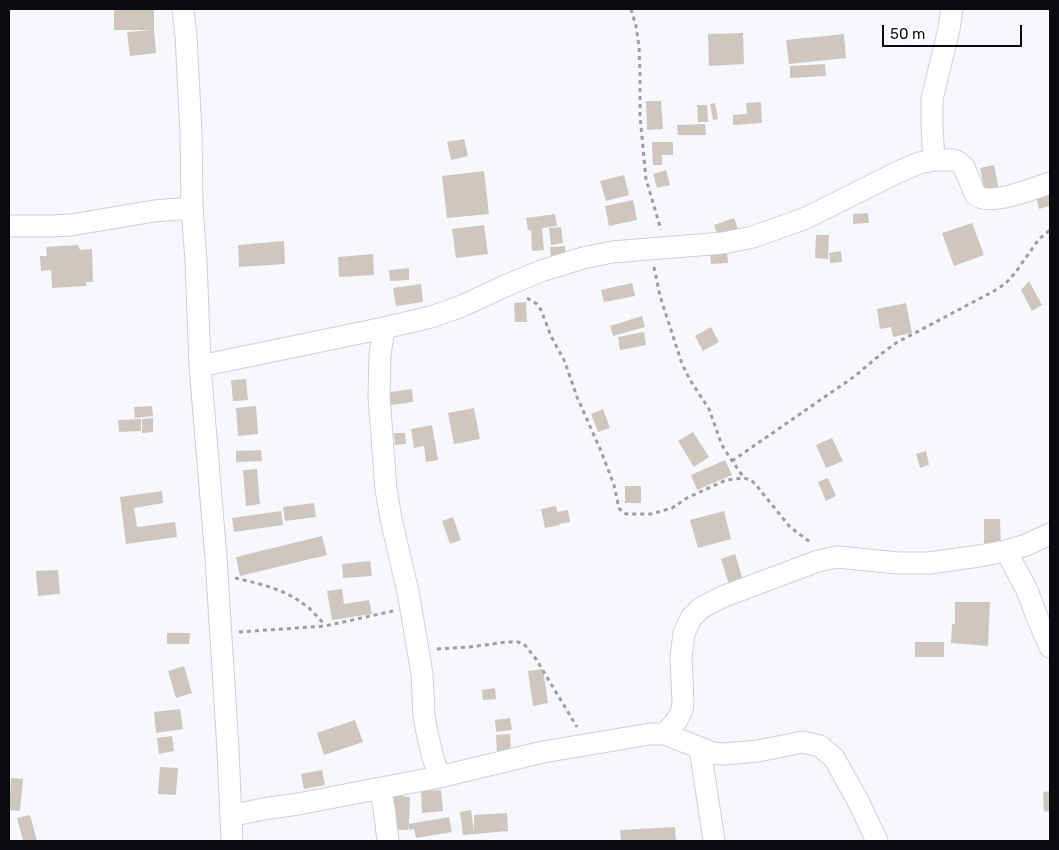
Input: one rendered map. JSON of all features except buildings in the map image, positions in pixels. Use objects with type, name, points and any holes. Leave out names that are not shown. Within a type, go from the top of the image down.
[{"type":"street","points":[[183,9],[191,132],[192,208],[200,366],[217,574],[227,833],[380,789],[543,752],[650,734],[665,734],[713,753],[725,754],[802,742],[820,746],[834,758],[858,801],[877,841]]},
{"type":"street","points":[[934,160],[932,99],[952,9]]},
{"type":"street","points":[[200,366],[431,317],[462,306],[541,271],[583,258],[612,252],[723,243],[753,237],[806,218],[919,163],[934,160],[953,160],[958,162],[964,167],[975,194],[978,197],[987,199],[1007,196],[1050,182]]},
{"type":"street","points":[[9,226],[71,225],[146,212],[192,208]]},
{"type":"street","points":[[384,328],[380,355],[379,396],[386,489],[411,607],[422,674],[426,728],[439,777]]},
{"type":"street","points":[[665,734],[677,720],[682,710],[681,657],[684,633],[691,618],[701,608],[722,597],[818,561],[837,557],[898,564],[929,562],[1006,551],[1026,545],[1050,534]]},
{"type":"street","points":[[1006,551],[1027,590],[1050,647]]},
{"type":"street","points":[[700,748],[714,841]]},
{"type":"street","points":[[380,789],[388,841]]},
{"type":"path","points":[[631,9],[639,46],[640,116],[646,180],[658,223],[660,296],[682,364],[709,409],[720,440],[744,478]]},
{"type":"path","points":[[732,461],[835,391],[896,343],[1006,283],[1039,239],[1050,230]]},
{"type":"path","points":[[505,286],[537,304],[541,310],[601,451],[614,485],[619,508],[622,512],[626,514],[650,514],[672,508],[687,498],[726,480],[744,478],[751,480],[756,485],[790,527],[808,541],[837,557]]},
{"type":"path","points":[[217,574],[256,583],[279,591],[303,603],[325,626]]},
{"type":"path","points":[[220,633],[325,626],[411,607]]},
{"type":"path","points":[[418,650],[469,647],[507,642],[524,644],[536,659],[587,744]]}]
